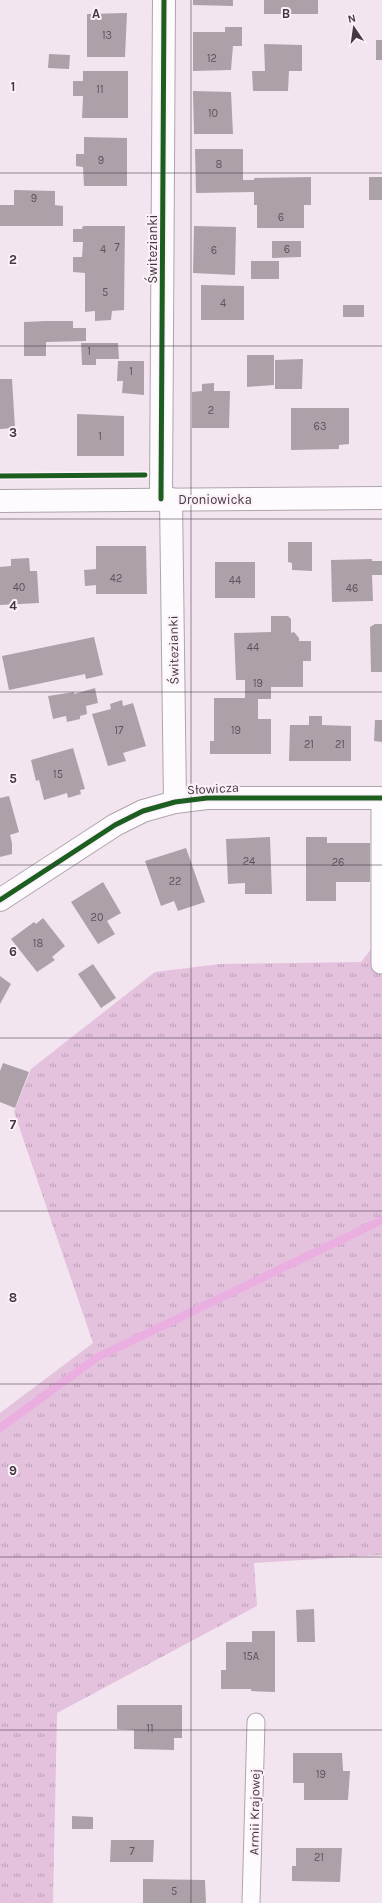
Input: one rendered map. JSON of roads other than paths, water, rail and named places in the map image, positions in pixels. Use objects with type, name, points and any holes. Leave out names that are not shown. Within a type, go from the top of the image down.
[{"type":"street","name":"Świtezianki","points":[[164,0],[166,499],[175,802]]},
{"type":"street","name":"Droniowicka","points":[[0,501],[382,498]]},
{"type":"street","name":"Słowicza","points":[[0,900],[115,825],[143,811],[175,802],[207,798],[381,798]]},
{"type":"lane","points":[[380,965],[381,798]]},
{"type":"lane","name":"Armii Krajowej","points":[[251,1903],[256,1722]]},
{"type":"waterway","points":[[0,1428],[96,1358],[382,1220]]}]
